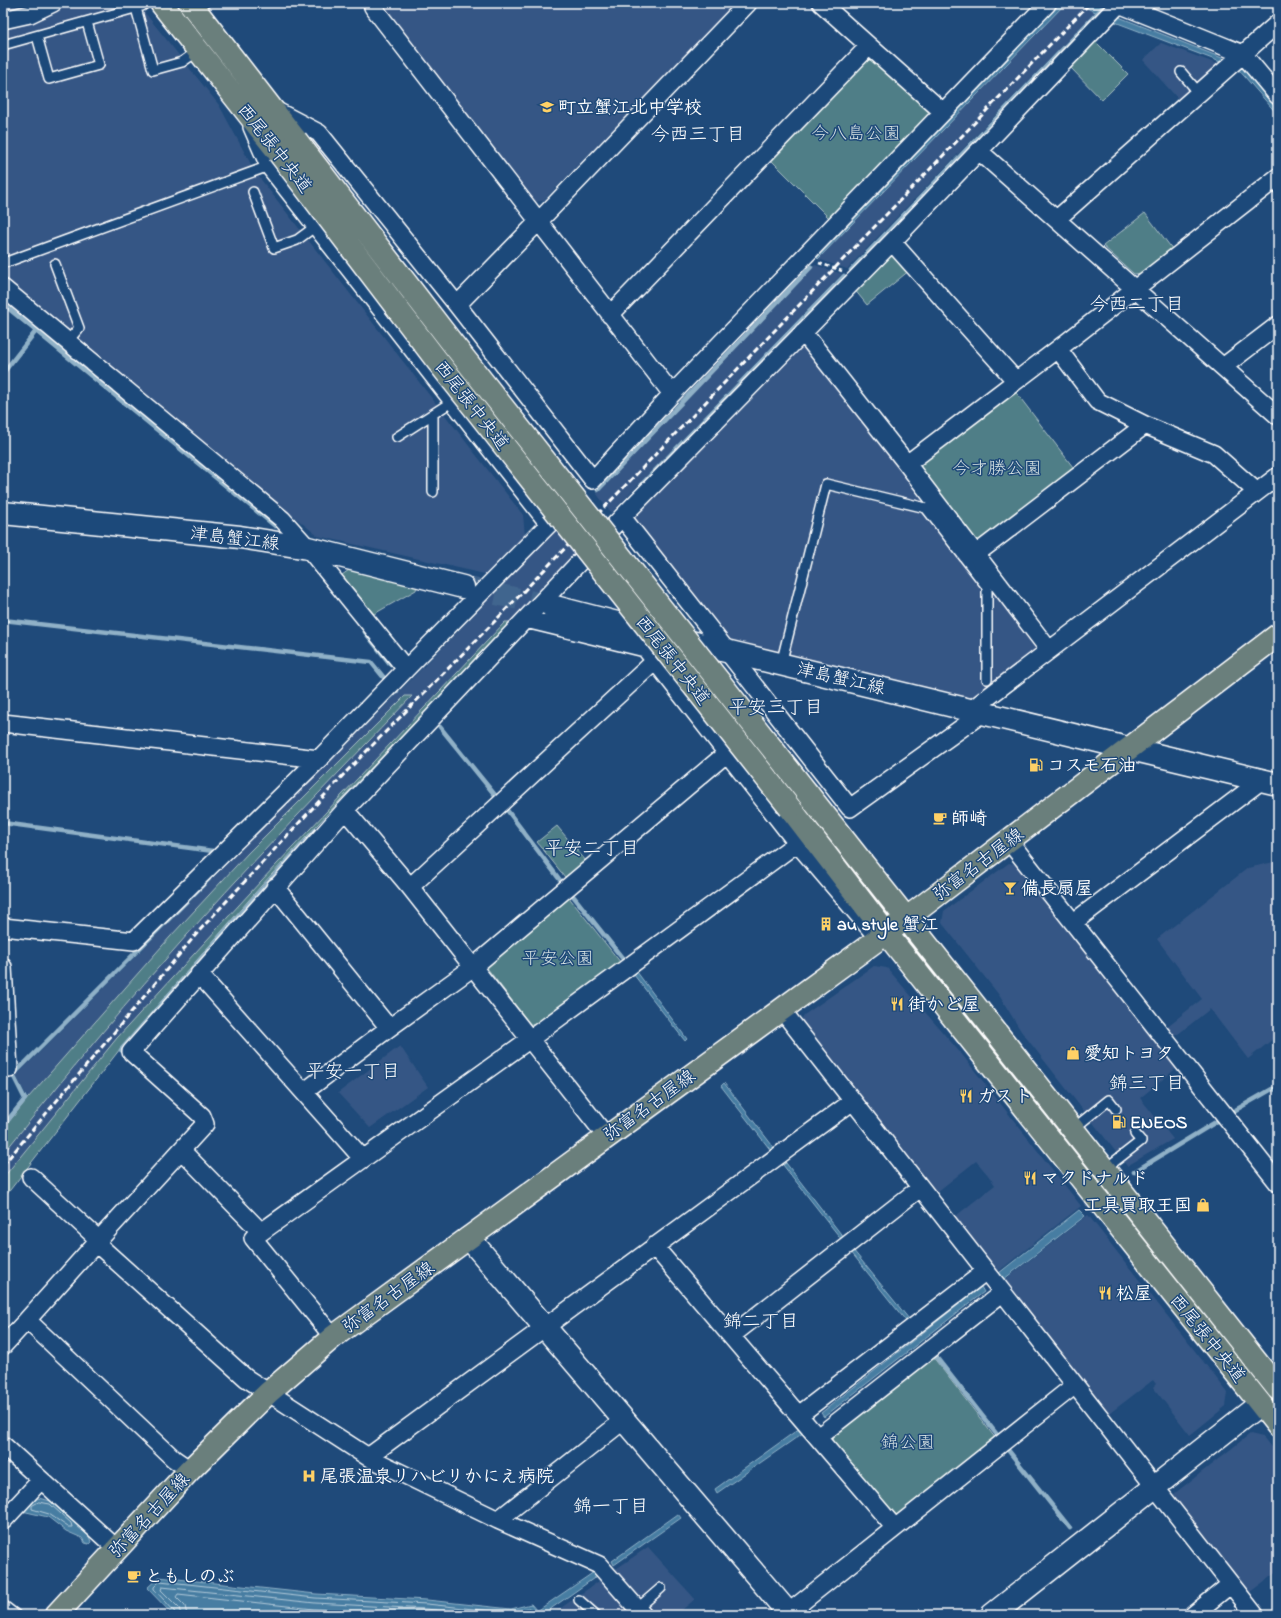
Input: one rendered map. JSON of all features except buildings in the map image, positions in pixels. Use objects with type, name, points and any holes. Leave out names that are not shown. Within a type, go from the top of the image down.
[{"type":"main road","name":"西尾張中央道","points":[[161,3],[243,107],[274,160],[440,364],[790,808],[882,935],[1278,1426]]},
{"type":"main road","name":"西尾張中央道","points":[[190,3],[453,344],[1278,1389]]},
{"type":"main road","name":"津島蟹江線","points":[[3,513],[240,537],[308,548],[463,586]]},
{"type":"main road","name":"津島蟹江線","points":[[552,606],[726,651],[1270,782]]},
{"type":"main road","name":"弥富名古屋線","points":[[56,1615],[190,1470],[268,1394],[333,1337],[906,918],[1131,749],[1278,635]]},
{"type":"main road","points":[[469,1238],[789,1614]]},
{"type":"main road","points":[[992,1615],[1260,1404]]},
{"type":"street","points":[[3,20],[30,14],[53,3]]},
{"type":"street","points":[[457,305],[748,3]]},
{"type":"street","points":[[821,3],[943,112]]},
{"type":"street","points":[[272,109],[319,132],[457,305],[593,480],[672,394],[1047,4],[1044,3]]},
{"type":"street","points":[[3,1346],[205,1124],[202,1116],[131,1052],[275,887],[622,517],[892,242],[1120,4],[1243,54],[1278,96]]},
{"type":"street","points":[[372,8],[672,394]]},
{"type":"street","points":[[1056,219],[1278,23]]},
{"type":"street","points":[[610,315],[869,46]]},
{"type":"street","points":[[979,151],[1278,416]]},
{"type":"street","points":[[3,927],[134,941],[319,758],[549,524],[316,226],[274,160]]},
{"type":"street","points":[[907,464],[1058,349],[1134,288],[1278,177]]},
{"type":"street","points":[[892,242],[1016,381]]},
{"type":"street","points":[[3,288],[282,519],[308,548],[406,668]]},
{"type":"street","points":[[1223,367],[1278,325]]},
{"type":"street","points":[[804,332],[1049,650]]},
{"type":"street","points":[[1058,349],[1097,401],[1145,425],[1214,454],[1257,492]]},
{"type":"street","points":[[976,554],[1145,425]]},
{"type":"street","points":[[622,517],[850,808],[978,711],[1049,650],[1278,476]]},
{"type":"street","points":[[526,619],[645,648],[797,843],[882,935]]},
{"type":"street","points":[[410,887],[655,661]]},
{"type":"street","points":[[3,723],[319,758]]},
{"type":"street","points":[[304,1092],[472,968],[727,753]]},
{"type":"street","points":[[1074,922],[1270,782]]},
{"type":"street","points":[[346,810],[410,887],[472,968],[606,1136]]},
{"type":"street","points":[[1009,841],[1278,1182]]},
{"type":"street","points":[[333,1337],[253,1238],[362,1158],[530,1039],[797,843]]},
{"type":"street","points":[[275,887],[389,1028]]},
{"type":"street","points":[[3,967],[9,1069]]},
{"type":"street","points":[[200,974],[362,1158]]},
{"type":"street","points":[[781,1009],[1255,1615]]},
{"type":"street","points":[[368,1457],[853,1101]]},
{"type":"street","points":[[181,1150],[261,1232]]},
{"type":"street","points":[[31,1177],[98,1242],[246,1378],[268,1394],[368,1457],[498,1520],[599,1565],[640,1613]]},
{"type":"street","points":[[732,1336],[920,1188]]},
{"type":"street","points":[[654,1246],[895,1528]]},
{"type":"street","points":[[799,1415],[986,1271]]},
{"type":"street","points":[[818,1437],[1002,1293]]},
{"type":"street","points":[[27,1320],[174,1459],[190,1470]]},
{"type":"street","points":[[789,1614],[1075,1385]]},
{"type":"street","points":[[498,1520],[624,1420]]},
{"type":"street","points":[[3,1445],[117,1549]]},
{"type":"street","points":[[6,1518],[41,1480]]},
{"type":"street","points":[[1193,1615],[1231,1584]]},
{"type":"lane","points":[[3,45],[136,8],[146,3]]},
{"type":"lane","points":[[136,8],[153,70],[182,62],[199,50]]},
{"type":"lane","points":[[37,36],[49,79],[92,67],[99,65],[87,22]]},
{"type":"lane","points":[[1181,72],[1198,93]]},
{"type":"lane","points":[[3,262],[4,263],[274,160]]},
{"type":"lane","points":[[253,192],[274,248],[296,240],[316,226]]},
{"type":"lane","points":[[55,264],[79,328],[68,342]]},
{"type":"lane","points":[[397,438],[453,401]]},
{"type":"lane","points":[[433,414],[433,492]]},
{"type":"lane","points":[[781,664],[826,484],[926,508],[987,587],[987,678]]},
{"type":"lane","points":[[1073,1129],[1109,1100],[1116,1109]]},
{"type":"lane","points":[[1105,1170],[1141,1141],[1135,1134]]},
{"type":"lane","points":[[640,1613],[661,1588]]},
{"type":"lane","points":[[580,1600],[596,1615]]},
{"type":"lane","points":[[3,1605],[16,1615]]},
{"type":"path","points":[[804,257],[858,277]]},
{"type":"shaded area","points":[[3,3],[33,3],[15,10],[3,12]]},
{"type":"shaded area","points":[[79,3],[137,3],[219,105],[255,172],[523,515],[525,536],[485,574],[318,536],[3,280],[3,27],[42,18],[65,7]]},
{"type":"shaded area","name":"町立蟹江北中学校","points":[[362,3],[736,3],[543,201],[532,202],[366,12]]},
{"type":"shaded area","points":[[1066,3],[1080,5],[1095,12],[847,269],[818,259]]},
{"type":"shaded area","points":[[1161,43],[1220,65],[1180,101],[1143,60]]},
{"type":"shaded area","points":[[815,265],[842,274],[611,513],[597,494]]},
{"type":"shaded area","points":[[799,346],[806,346],[1036,648],[1035,654],[978,698],[960,699],[722,638],[634,523],[635,515]]},
{"type":"shaded area","points":[[560,526],[579,552],[341,799],[261,886],[120,1049],[3,1199],[3,1129],[28,1098],[16,1076],[401,690]]},
{"type":"shaded area","points":[[1278,861],[1278,1045],[1273,1039],[1248,1059],[1210,1009],[1173,1038],[1165,1028],[1202,999],[1157,939],[1248,868]]},
{"type":"shaded area","points":[[1009,863],[1018,865],[1178,1067],[1140,1098],[1173,1139],[1127,1166],[1021,1031],[999,995],[942,923],[944,911]]},
{"type":"shaded area","points":[[874,966],[887,968],[963,1056],[1081,1206],[995,1274],[952,1219],[995,1185],[988,1175],[976,1161],[933,1195],[799,1023],[804,1015]]},
{"type":"shaded area","points":[[400,1046],[428,1087],[370,1128],[338,1093]]},
{"type":"shaded area","points":[[1088,1215],[1228,1393],[1226,1406],[1190,1435],[1153,1387],[1156,1384],[1153,1380],[1106,1416],[1002,1282]]},
{"type":"shaded area","points":[[1250,1434],[1263,1437],[1278,1456],[1278,1571],[1246,1595],[1174,1502],[1174,1494]]},
{"type":"shaded area","points":[[648,1547],[695,1599],[676,1615],[653,1615],[613,1571]]},
{"type":"shaded area","points":[[602,1579],[635,1615],[551,1615]]},
{"type":"green space","points":[[1094,40],[1128,74],[1102,100],[1069,66]]},
{"type":"green space","name":"今八島公園","points":[[867,60],[879,61],[928,110],[929,119],[831,220],[771,160]]},
{"type":"green space","points":[[1145,213],[1173,250],[1143,273],[1134,274],[1103,246]]},
{"type":"green space","points":[[895,253],[910,270],[867,305],[854,289],[886,256]]},
{"type":"green space","name":"今才勝公園","points":[[1015,391],[1076,471],[982,542],[974,541],[920,470],[922,463]]},
{"type":"green space","points":[[354,569],[417,585],[416,590],[374,614],[342,575],[349,570]]},
{"type":"green space","points":[[505,622],[512,622],[341,799],[261,886],[120,1049],[3,1199],[3,1178],[117,1038],[261,881]]},
{"type":"green space","points":[[405,696],[412,696],[287,826],[195,926],[103,1032],[3,1154],[3,1129],[28,1098],[170,937],[248,853]]},
{"type":"green space","points":[[557,826],[586,861],[565,877],[537,842]]},
{"type":"green space","name":"平安公園","points":[[567,895],[621,963],[535,1025],[530,1024],[487,968],[488,961]]},
{"type":"green space","name":"錦公園","points":[[933,1357],[996,1439],[899,1516],[894,1516],[832,1441],[833,1436]]},
{"type":"water","points":[[1061,3],[1066,3],[818,259],[817,258]]},
{"type":"water","points":[[1067,3],[1097,3],[1105,9],[1100,14],[1080,5]]},
{"type":"water","points":[[1119,17],[1227,60],[1223,63],[1115,22]]},
{"type":"water","points":[[1241,66],[1278,109],[1278,115],[1238,69]]},
{"type":"water","points":[[637,972],[687,1039],[685,1041],[634,975]]},
{"type":"water","points":[[724,1083],[775,1149],[772,1152],[721,1086]]},
{"type":"water","points":[[786,1163],[844,1238],[842,1240],[783,1165]]},
{"type":"water","points":[[1079,1210],[1085,1216],[1004,1279],[999,1273]]},
{"type":"water","points":[[853,1250],[909,1319],[906,1321],[851,1252]]},
{"type":"water","points":[[981,1287],[984,1292],[824,1417],[821,1413]]},
{"type":"water","points":[[800,1428],[803,1433],[717,1493],[715,1489]]},
{"type":"water","points":[[38,1498],[51,1501],[89,1536],[91,1542],[89,1544],[85,1543],[82,1538],[66,1531],[48,1517],[22,1511],[3,1509],[3,1499],[24,1505]]},
{"type":"water","points":[[678,1514],[681,1518],[614,1565],[612,1561]]},
{"type":"water","points":[[594,1572],[597,1576],[542,1615],[173,1615],[147,1588],[159,1577],[316,1594],[427,1600],[511,1609],[531,1604],[537,1611]]},
{"type":"waterway","points":[[851,270],[1107,3]]},
{"type":"waterway","points":[[598,490],[811,267]]},
{"type":"waterway","points":[[642,484],[844,276]]},
{"type":"waterway","points":[[3,304],[36,331],[3,373]]},
{"type":"waterway","points":[[36,331],[275,526]]},
{"type":"waterway","points":[[3,620],[371,662],[385,679]]},
{"type":"waterway","points":[[365,632],[391,665]]},
{"type":"waterway","points":[[388,699],[397,691]]},
{"type":"waterway","points":[[440,727],[495,795]]},
{"type":"waterway","points":[[507,810],[560,880]]},
{"type":"waterway","points":[[3,823],[213,851]]},
{"type":"waterway","points":[[121,1050],[261,890],[316,830]]},
{"type":"waterway","points":[[3,1126],[25,1099],[13,1075],[209,879]]},
{"type":"waterway","points":[[574,897],[623,959]]},
{"type":"waterway","points":[[1232,1112],[1272,1089],[1278,1090]]},
{"type":"waterway","points":[[1134,1172],[1219,1120]]},
{"type":"waterway","points":[[936,1357],[998,1436]]},
{"type":"waterway","points":[[1008,1450],[1070,1528]]},
{"type":"tunnel","points":[[464,587],[551,606]]},
{"type":"railway","points":[[3,1165],[199,931],[347,771],[494,622],[1090,3]]},
{"type":"place","name":"町立蟹江北中学校","points":[[547,107]]},
{"type":"place","name":"コスモ石油","points":[[1036,765]]},
{"type":"place","name":"師崎","points":[[940,818]]},
{"type":"place","name":"備長扇屋","points":[[1010,888]]},
{"type":"place","name":"au style 蟹江","points":[[826,924]]},
{"type":"place","name":"街かど屋","points":[[897,1004]]},
{"type":"place","name":"愛知トヨタ","points":[[1073,1053]]},
{"type":"place","name":"ガスト","points":[[966,1096]]},
{"type":"place","name":"ENEOS","points":[[1119,1122]]},
{"type":"place","name":"マクドナルド","points":[[1030,1178]]},
{"type":"place","name":"工具買取王国","points":[[1203,1205]]},
{"type":"place","name":"松屋","points":[[1105,1293]]},
{"type":"place","name":"尾張温泉リハビリかにえ病院","points":[[309,1476]]},
{"type":"place","name":"ともしのぶ","points":[[134,1576]]},
{"type":"district","name":"今西三丁目","points":[[698,133]]},
{"type":"district","name":"今西二丁目","points":[[1137,303]]},
{"type":"district","name":"平安三丁目","points":[[776,706]]},
{"type":"district","name":"平安二丁目","points":[[592,847]]},
{"type":"district","name":"平安一丁目","points":[[353,1070]]},
{"type":"district","name":"錦三丁目","points":[[1147,1082]]},
{"type":"district","name":"錦二丁目","points":[[761,1320]]},
{"type":"district","name":"錦一丁目","points":[[611,1505]]}]
